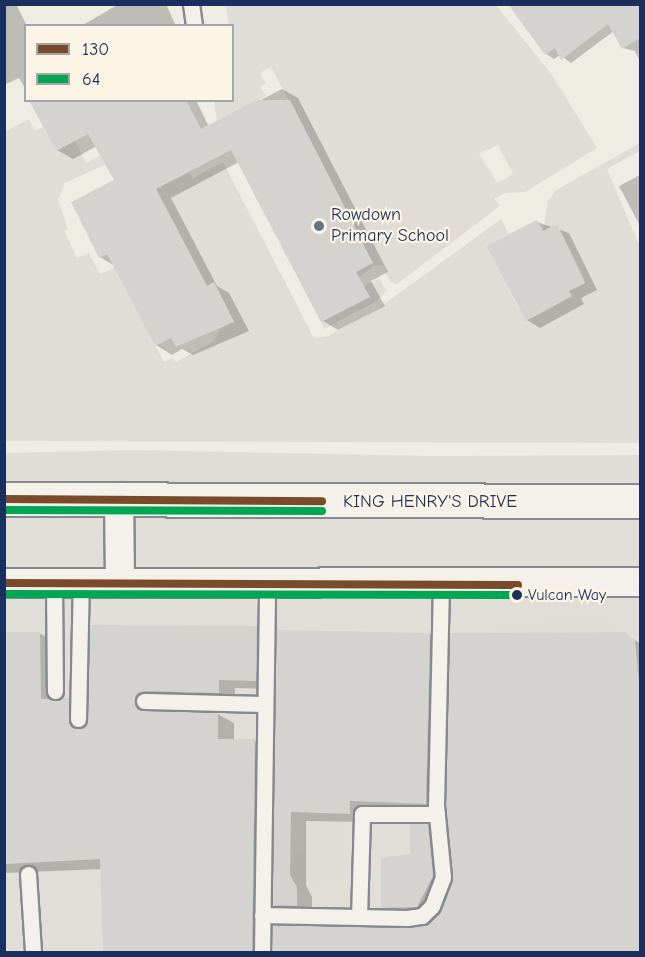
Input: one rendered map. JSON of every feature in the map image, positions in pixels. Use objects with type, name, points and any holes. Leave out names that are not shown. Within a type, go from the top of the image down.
[{"type":"street","name":"KING HENRY'S DRIVE","points":[[4,499],[119,497],[423,503],[640,501]]},
{"type":"street","points":[[119,497],[120,581]]},
{"type":"street","points":[[4,582],[441,584],[640,582]]},
{"type":"lane","points":[[191,4],[194,24]]},
{"type":"lane","points":[[55,691],[67,581]]},
{"type":"lane","points":[[67,581],[78,719]]},
{"type":"lane","points":[[262,952],[267,582]]},
{"type":"lane","points":[[262,915],[415,918],[432,906],[443,876],[437,814],[441,584]]},
{"type":"lane","points":[[144,701],[265,704]]},
{"type":"lane","points":[[359,917],[362,814],[437,814]]},
{"type":"lane","points":[[28,874],[33,952]]},
{"type":"shaded area","points":[[226,5],[496,5],[552,75],[597,148],[525,192],[505,193],[494,199],[500,206],[397,284],[390,282],[383,265],[373,266],[360,277],[335,229],[350,221],[348,213],[271,67],[260,73],[266,83],[260,87],[266,96],[217,121],[214,102],[234,102],[234,24],[229,24]],"holes":[[[498,145],[513,174],[497,183],[479,153]]]},
{"type":"shaded area","points":[[29,119],[35,131],[43,127],[56,151],[75,141],[86,163],[101,155],[115,160],[65,183],[58,200],[68,229],[64,231],[77,258],[89,253],[100,274],[114,268],[164,362],[172,358],[176,362],[214,341],[220,329],[234,321],[214,282],[207,286],[156,189],[189,172],[193,178],[223,162],[314,338],[328,336],[376,310],[501,219],[509,234],[486,246],[519,309],[532,318],[571,297],[569,291],[585,283],[557,224],[543,231],[548,201],[556,190],[640,143],[640,151],[607,169],[640,247],[640,443],[5,441],[4,132]]},
{"type":"shaded area","points":[[379,278],[386,290],[377,301],[324,329],[321,322],[370,297],[364,286]]},
{"type":"shaded area","points":[[134,450],[432,456],[640,455],[640,483],[5,482],[4,453]]},
{"type":"shaded area","points":[[4,499],[640,499],[640,952],[4,952]]},
{"type":"shaded area","points":[[605,616],[625,632],[494,632],[494,619]]},
{"type":"shaded area","points":[[304,820],[344,820],[343,882],[323,882],[323,891],[294,891],[295,851],[304,850]]},
{"type":"building","points":[[508,4],[640,4],[640,38],[622,49],[608,24],[561,60],[555,48],[545,55]]},
{"type":"building","points":[[256,100],[290,100],[373,263],[356,272],[370,297],[321,322],[231,150],[156,189],[207,286],[214,282],[234,322],[176,347],[171,338],[155,346],[107,254],[99,258],[71,202],[114,180],[88,134],[56,151],[30,102],[187,102],[201,129]]},
{"type":"building","points":[[537,220],[543,231],[557,224],[585,283],[569,291],[572,296],[526,321],[486,246]]},
{"type":"building","points":[[90,625],[257,626],[256,681],[219,680],[219,693],[144,691],[134,701],[144,711],[218,713],[218,739],[255,739],[252,952],[103,952],[100,859],[6,864],[4,632],[40,632],[41,699],[69,698],[69,723],[78,729],[88,719]]},
{"type":"building","points":[[276,626],[280,630],[430,633],[426,804],[350,801],[350,814],[291,812],[290,875],[297,887],[297,906],[272,905]]},
{"type":"building","points":[[625,632],[635,640],[640,692],[640,952],[272,952],[272,925],[408,928],[428,923],[441,910],[453,877],[446,805],[450,633]]},
{"type":"building","points":[[410,824],[428,824],[433,876],[417,907],[381,908],[381,858],[410,854]]},
{"type":"transit line","name":"130","points":[[4,499],[322,501]]},
{"type":"transit line","name":"64","points":[[4,510],[322,511]]},
{"type":"transit line","name":"130","points":[[4,583],[518,585]]},
{"type":"transit line","name":"64","points":[[4,594],[518,595]]},
{"type":"place","name":"Rowdown Primary School","points":[[319,226]]},
{"type":"place","name":"Vulcan Way","points":[[517,595]]}]
